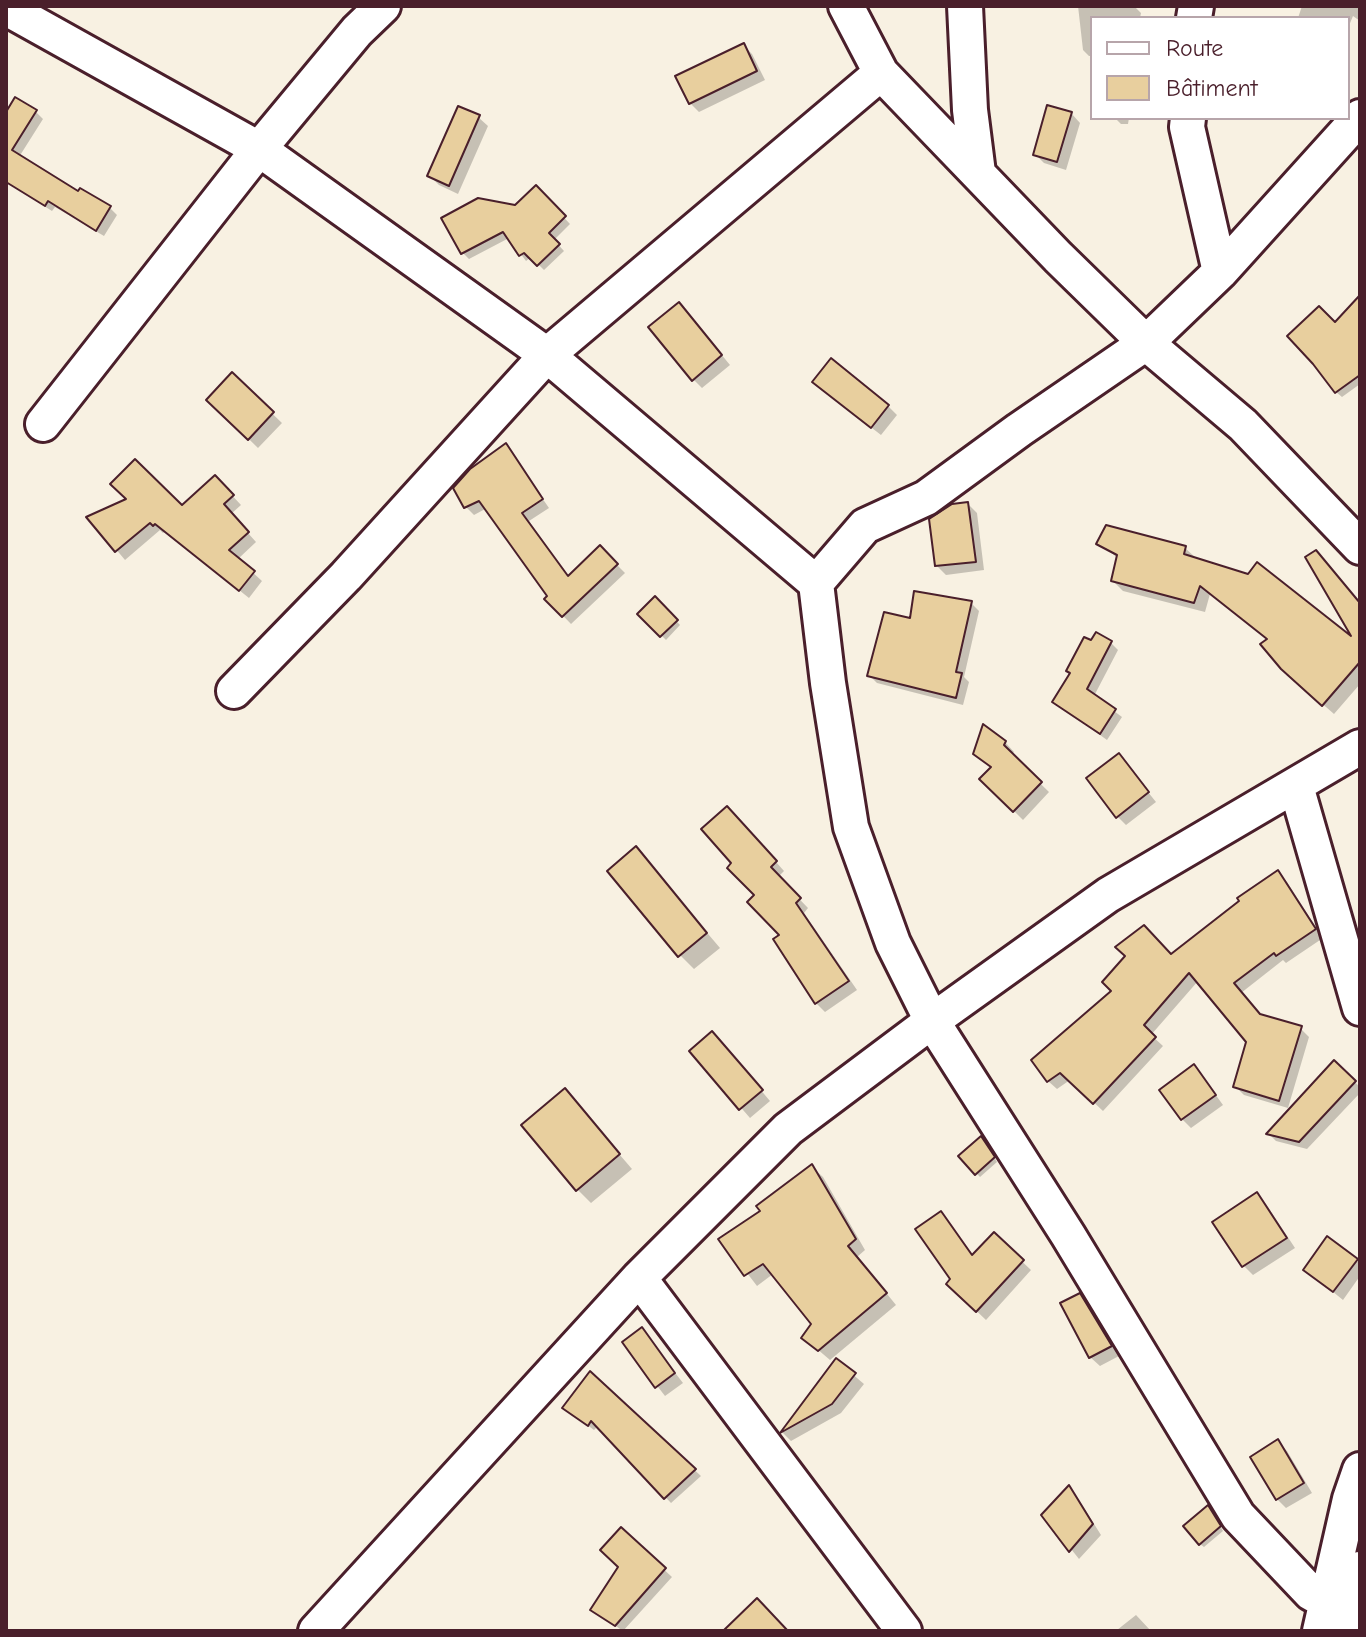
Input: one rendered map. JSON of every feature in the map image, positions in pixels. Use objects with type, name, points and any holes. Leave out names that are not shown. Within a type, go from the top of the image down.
[{"type":"street","points":[[43,424],[259,149],[357,31],[383,6]]},
{"type":"street","points":[[846,6],[881,73],[1146,343],[1243,425],[1360,547]]},
{"type":"street","points":[[965,6],[970,110],[978,173]]},
{"type":"street","points":[[6,8],[259,149],[547,355],[816,583],[851,827],[893,943],[932,1021],[1068,1235],[1238,1516],[1311,1593],[1323,1616]]},
{"type":"street","points":[[234,691],[346,576],[547,355],[881,73]]},
{"type":"street","points":[[816,583],[865,526],[926,498],[1146,343],[1220,272],[1360,117]]},
{"type":"street","points":[[1188,120],[1220,272]]},
{"type":"street","points":[[316,1631],[639,1278],[788,1129],[1108,895],[1360,747]]},
{"type":"street","points":[[1296,786],[1360,1008]]},
{"type":"street","points":[[639,1278],[904,1631]]},
{"type":"street","points":[[1323,1616],[1350,1499],[1360,1470]]},
{"type":"street","points":[[1348,1631],[1360,1569]]},
{"type":"building","points":[[744,43],[757,71],[689,104],[675,76]]},
{"type":"building","points":[[15,97],[37,110],[12,150],[78,191],[80,188],[111,206],[96,231],[48,201],[45,206],[6,182],[6,112]]},
{"type":"building","points":[[1047,105],[1072,112],[1057,162],[1033,155]]},
{"type":"building","points":[[458,106],[480,115],[449,186],[427,176]]},
{"type":"building","points":[[536,185],[566,216],[549,233],[560,244],[537,266],[524,253],[519,256],[503,232],[461,254],[441,218],[478,198],[515,205]]},
{"type":"building","points":[[1360,295],[1360,375],[1335,393],[1287,336],[1319,306],[1335,322]]},
{"type":"building","points":[[679,302],[722,355],[692,381],[648,327]]},
{"type":"building","points":[[831,358],[889,405],[871,428],[812,382]]},
{"type":"building","points":[[232,372],[274,412],[248,440],[206,400]]},
{"type":"building","points":[[506,443],[543,499],[522,513],[568,576],[600,545],[618,564],[562,617],[544,599],[547,596],[479,501],[464,508],[453,488],[470,469]]},
{"type":"building","points":[[135,459],[182,505],[215,475],[234,495],[224,504],[249,532],[229,550],[255,571],[239,591],[155,524],[150,523],[115,552],[86,517],[126,499],[110,484]]},
{"type":"building","points":[[968,502],[976,562],[935,566],[929,519],[952,504]]},
{"type":"building","points":[[1106,525],[1186,546],[1184,554],[1248,574],[1257,562],[1351,636],[1305,557],[1316,550],[1360,603],[1360,662],[1322,706],[1281,669],[1260,644],[1267,639],[1200,586],[1194,603],[1111,581],[1117,555],[1096,544]]},
{"type":"building","points":[[914,591],[972,601],[956,672],[962,673],[956,698],[867,676],[884,612],[910,618]]},
{"type":"building","points":[[655,596],[678,620],[660,637],[637,614]]},
{"type":"building","points":[[1096,632],[1112,641],[1087,689],[1116,709],[1100,734],[1052,702],[1070,673],[1066,671],[1084,637],[1091,640]]},
{"type":"building","points":[[983,724],[1006,741],[1004,745],[1042,782],[1013,812],[979,779],[991,767],[973,754]]},
{"type":"building","points":[[1119,753],[1149,792],[1116,818],[1086,778]]},
{"type":"building","points":[[727,806],[777,861],[771,867],[801,898],[796,903],[849,981],[815,1004],[773,939],[779,935],[747,902],[754,895],[727,868],[731,863],[701,829]]},
{"type":"building","points":[[636,846],[707,933],[678,957],[607,871]]},
{"type":"building","points":[[1278,870],[1316,929],[1276,956],[1274,953],[1234,983],[1260,1014],[1302,1026],[1279,1101],[1233,1087],[1246,1042],[1189,973],[1144,1025],[1156,1037],[1093,1104],[1060,1073],[1047,1082],[1031,1060],[1111,991],[1102,982],[1125,956],[1115,947],[1144,925],[1171,954],[1239,901],[1237,898]]},
{"type":"building","points":[[712,1031],[763,1090],[739,1110],[689,1051]]},
{"type":"building","points":[[1334,1060],[1356,1081],[1299,1142],[1266,1134]]},
{"type":"building","points":[[1194,1064],[1216,1095],[1181,1120],[1159,1090]]},
{"type":"building","points":[[565,1088],[620,1154],[576,1191],[521,1125]]},
{"type":"building","points":[[981,1136],[995,1157],[975,1175],[958,1156]]},
{"type":"building","points":[[812,1164],[856,1239],[848,1246],[887,1293],[818,1351],[801,1338],[811,1324],[763,1264],[744,1276],[718,1239],[760,1211],[756,1206]]},
{"type":"building","points":[[1257,1192],[1287,1238],[1242,1267],[1212,1222]]},
{"type":"building","points":[[941,1211],[972,1255],[994,1232],[1024,1260],[976,1312],[946,1284],[950,1279],[915,1229]]},
{"type":"building","points":[[1327,1236],[1358,1259],[1333,1292],[1303,1270]]},
{"type":"building","points":[[1080,1293],[1112,1346],[1089,1358],[1060,1303]]},
{"type":"building","points":[[642,1327],[675,1373],[655,1388],[622,1342]]},
{"type":"building","points":[[836,1358],[856,1373],[832,1404],[780,1433]]},
{"type":"building","points":[[590,1371],[696,1469],[664,1499],[591,1421],[588,1426],[562,1408]]},
{"type":"building","points":[[1278,1439],[1304,1483],[1276,1500],[1250,1457]]},
{"type":"building","points":[[1069,1485],[1093,1524],[1069,1552],[1041,1515]]},
{"type":"building","points":[[1208,1505],[1221,1526],[1199,1545],[1183,1526]]},
{"type":"building","points":[[621,1527],[666,1568],[615,1626],[590,1610],[618,1567],[600,1550]]},
{"type":"building","points":[[757,1598],[788,1631],[723,1631]]}]
